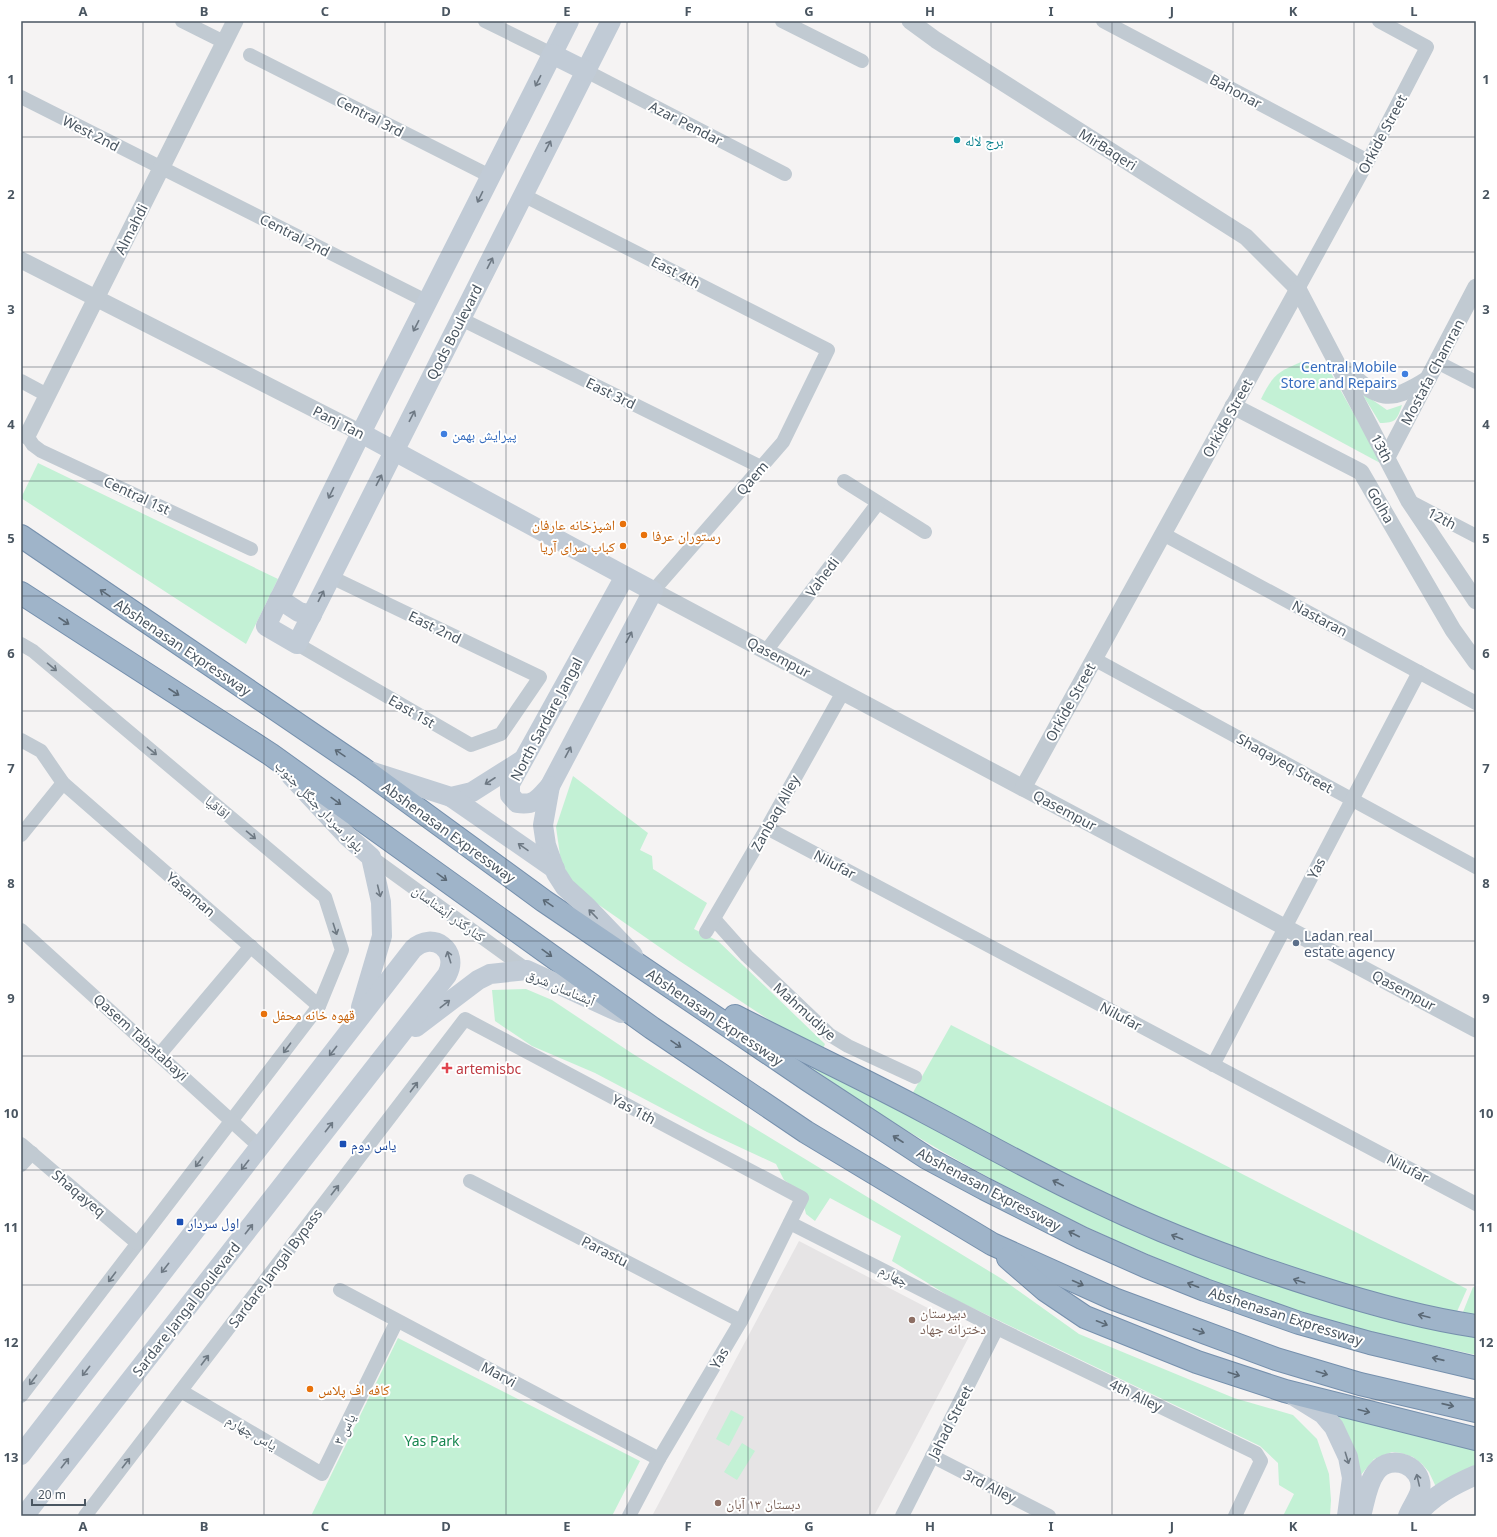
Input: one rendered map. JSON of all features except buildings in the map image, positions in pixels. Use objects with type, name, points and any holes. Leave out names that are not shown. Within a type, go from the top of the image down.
[{"type":"highway","name":"Abshenasan Expressway","points":[[21,536],[362,768],[544,901],[808,1080],[927,1158],[1082,1238],[1172,1277],[1299,1323],[1370,1343],[1476,1368]]},
{"type":"highway","points":[[25,596],[270,754],[652,1028],[806,1132],[992,1244],[1114,1299],[1276,1359],[1360,1384],[1476,1411]]},
{"type":"highway","points":[[650,972],[925,1112],[1092,1200],[1167,1233],[1265,1270],[1350,1297],[1447,1322],[1476,1326]]},
{"type":"highway","points":[[992,1244],[1045,1290],[1085,1317],[1197,1362],[1285,1391],[1476,1439]]},
{"type":"main road","points":[[312,615],[299,612],[279,599],[360,433],[428,302],[569,21]]},
{"type":"main road","name":"Qods Boulevard","points":[[297,644],[611,21]]},
{"type":"main road","points":[[552,54],[586,71]]},
{"type":"main road","name":"Panj Tan","points":[[360,433],[653,591]]},
{"type":"main road","name":"North Sardare Jangal","points":[[625,576],[510,784],[510,795],[518,803],[527,805],[538,800],[550,786],[653,591]]},
{"type":"main road","name":"East 1st","points":[[279,599],[266,626],[297,644]]},
{"type":"main road","name":"بلوار سردار جنگل جنوب","points":[[270,754],[347,836],[371,857],[382,902],[382,936],[356,1020]]},
{"type":"main road","points":[[450,798],[472,792],[522,760]]},
{"type":"main road","points":[[362,768],[450,798],[555,869]]},
{"type":"main road","points":[[550,786],[543,825],[546,845],[555,869],[565,887],[586,906],[650,972]]},
{"type":"main road","points":[[21,1455],[356,1020],[417,945],[433,941],[443,945],[450,954],[450,970],[393,1046]]},
{"type":"main road","name":"آبشناسان شرق","points":[[393,1046],[478,980],[490,974],[527,970],[652,1028]]},
{"type":"main road","name":"Sardare Jangal Boulevard","points":[[24,1516],[393,1046]]},
{"type":"main road","points":[[1285,1391],[1322,1414],[1334,1427],[1348,1457],[1352,1478],[1347,1516]]},
{"type":"main road","points":[[1361,1516],[1371,1481],[1377,1471],[1386,1464],[1395,1462],[1405,1464],[1416,1472],[1420,1481],[1420,1491],[1408,1516]]},
{"type":"main road","points":[[1416,1516],[1433,1498],[1449,1487],[1476,1475]]},
{"type":"street","points":[[182,21],[224,42]]},
{"type":"street","name":"Almahdi","points":[[27,436],[235,21]]},
{"type":"street","points":[[485,21],[552,54]]},
{"type":"street","points":[[782,21],[862,61]]},
{"type":"street","name":"MirBaqeri","points":[[910,21],[936,40],[1246,237],[1298,289]]},
{"type":"street","name":"Bahonar","points":[[1103,21],[1368,161]]},
{"type":"street","name":"Orkide Street","points":[[1023,788],[1368,161],[1428,47],[1379,21]]},
{"type":"street","name":"Central 3rd","points":[[250,56],[490,176]]},
{"type":"street","name":"Azar Pendar","points":[[586,71],[785,174]]},
{"type":"street","name":"West 2nd","points":[[21,97],[161,168]]},
{"type":"street","name":"Central 2nd","points":[[161,168],[428,302]]},
{"type":"street","name":"East 4th","points":[[523,195],[828,350]]},
{"type":"street","name":"Panj Tan","points":[[21,260],[360,433]]},
{"type":"street","name":"Mostafa Chamran","points":[[1387,457],[1476,287]]},
{"type":"street","name":"13th","points":[[1298,289],[1409,500],[1476,601]]},
{"type":"street","name":"East 3rd","points":[[461,319],[761,467]]},
{"type":"street","name":"Qaem","points":[[653,591],[783,442],[828,350]]},
{"type":"street","points":[[1336,361],[1361,384],[1380,395],[1396,396],[1410,390],[1428,379]]},
{"type":"street","points":[[1437,362],[1476,382]]},
{"type":"street","points":[[21,381],[47,395]]},
{"type":"street","name":"Golha","points":[[1233,406],[1362,472],[1453,630],[1476,662]]},
{"type":"street","name":"Central 1st","points":[[27,436],[33,445],[41,450],[251,549]]},
{"type":"street","points":[[844,481],[925,532]]},
{"type":"street","name":"12th","points":[[1409,500],[1476,536]]},
{"type":"street","name":"Vahedi","points":[[766,650],[878,503]]},
{"type":"street","name":"Nastaran","points":[[1163,534],[1476,703]]},
{"type":"street","name":"East 2nd","points":[[331,577],[540,677]]},
{"type":"street","name":"Qasempur","points":[[653,591],[1476,1029]]},
{"type":"street","name":"اقاقیا","points":[[21,644],[33,651],[325,897],[342,950],[319,1006]]},
{"type":"street","name":"East 1st","points":[[297,644],[471,745],[501,734],[540,677]]},
{"type":"street","name":"Shaqayeq Street","points":[[1094,659],[1476,867]]},
{"type":"street","name":"Yas","points":[[1213,1065],[1419,672]]},
{"type":"street","name":"Zanbaq Alley","points":[[706,932],[767,828],[843,692]]},
{"type":"street","name":"Yasaman","points":[[21,740],[42,751],[63,783],[319,1006]]},
{"type":"street","points":[[21,835],[63,783]]},
{"type":"street","name":"Nilufar","points":[[767,828],[1476,1204]]},
{"type":"street","name":"کنارگذر آبشناسان","points":[[371,857],[527,970]]},
{"type":"street","name":"Mahmudiye","points":[[714,919],[747,956],[830,1035],[848,1046],[915,1077]]},
{"type":"street","name":"Qasem Tabatabayi","points":[[21,930],[232,1119],[260,1146]]},
{"type":"street","points":[[160,1054],[251,946]]},
{"type":"street","points":[[21,1396],[319,1006]]},
{"type":"street","name":"Yas 1th","points":[[465,1019],[802,1198]]},
{"type":"street","name":"Sardare Jangal Bypass","points":[[85,1516],[465,1019]]},
{"type":"street","name":"Shaqayeq","points":[[21,1144],[138,1243]]},
{"type":"street","points":[[21,1165],[32,1153]]},
{"type":"street","name":"Parastu","points":[[470,1180],[741,1321]]},
{"type":"street","name":"Yas","points":[[629,1516],[659,1459],[741,1321],[802,1198]]},
{"type":"street","name":"چهارم","points":[[790,1222],[997,1328]]},
{"type":"street","name":"Marvi","points":[[340,1290],[659,1459]]},
{"type":"street","name":"یاس ۳","points":[[322,1474],[397,1321]]},
{"type":"street","name":"Jahad Street","points":[[902,1516],[997,1328]]},
{"type":"street","name":"4th Alley","points":[[997,1328],[1256,1453],[1261,1462],[1235,1516]]},
{"type":"street","name":"یاس چهارم","points":[[181,1391],[322,1474]]},
{"type":"street","name":"3rd Alley","points":[[932,1456],[1049,1516]]},
{"type":"shaded area","points":[[799,1241],[972,1331],[912,1445],[874,1516],[652,1516]]},
{"type":"green space","points":[[1304,361],[1327,366],[1382,464],[1261,399],[1269,384],[1278,374]]},
{"type":"green space","points":[[1361,392],[1387,410],[1402,405],[1395,420],[1380,423]]},
{"type":"green space","points":[[38,463],[278,579],[246,644],[21,498]]},
{"type":"green space","points":[[573,776],[648,833],[640,850],[652,856],[653,869],[707,903],[694,929],[718,941],[825,1044],[821,1054],[678,960],[576,889],[561,862],[556,827]]},
{"type":"green space","points":[[526,989],[552,1000],[633,1054],[1002,1279],[1079,1334],[1234,1398],[1293,1415],[1317,1439],[1329,1474],[1331,1500],[1330,1516],[1283,1516],[1294,1494],[1279,1485],[1278,1463],[1260,1446],[952,1298],[892,1261],[901,1236],[830,1198],[815,1221],[806,1214],[800,1191],[784,1180],[776,1164],[707,1132],[595,1073],[532,1046],[495,1021],[492,990]]},
{"type":"green space","points":[[951,1025],[1467,1289],[1455,1316],[1338,1286],[1118,1203],[911,1096]]},
{"type":"green space","points":[[773,1041],[1046,1187],[1476,1335],[1476,1355],[1373,1332],[1284,1306],[1175,1266],[1122,1243],[1069,1219],[966,1165],[862,1102]]},
{"type":"green space","points":[[1473,1287],[1476,1288],[1476,1319],[1461,1317]]},
{"type":"green space","name":"Yas Park","points":[[398,1338],[640,1461],[612,1516],[311,1516]]},
{"type":"green space","points":[[1323,1405],[1476,1442],[1476,1466],[1436,1487],[1429,1472],[1422,1464],[1413,1457],[1392,1452],[1374,1459],[1360,1476],[1349,1436],[1339,1421]]},
{"type":"green space","points":[[731,1410],[744,1417],[729,1446],[716,1439]]},
{"type":"green space","points":[[742,1443],[755,1451],[737,1480],[724,1472]]},
{"type":"place","name":"برج لاله","points":[[957,140]]},
{"type":"place","name":"Central Mobile Store and Repairs","points":[[1405,374]]},
{"type":"place","name":"پیرایش بهمن","points":[[444,434]]},
{"type":"place","name":"اشپزخانه عارفان","points":[[623,524]]},
{"type":"place","name":"رستوران عرفا","points":[[644,535]]},
{"type":"place","name":"کباب سرای آریا","points":[[623,546]]},
{"type":"place","name":"Ladan real estate agency","points":[[1296,943]]},
{"type":"place","name":"قهوه خانه محفل","points":[[264,1014]]},
{"type":"place","name":"artemisbc","points":[[447,1068]]},
{"type":"place","name":"یاس دوم","points":[[343,1144]]},
{"type":"place","name":"اول سردار","points":[[180,1222]]},
{"type":"place","name":"دبیرستان دخترانه جهاد","points":[[912,1320]]},
{"type":"place","name":"کافه اف پلاس","points":[[310,1389]]},
{"type":"place","name":"دبستان ۱۳ آبان","points":[[718,1503]]}]
